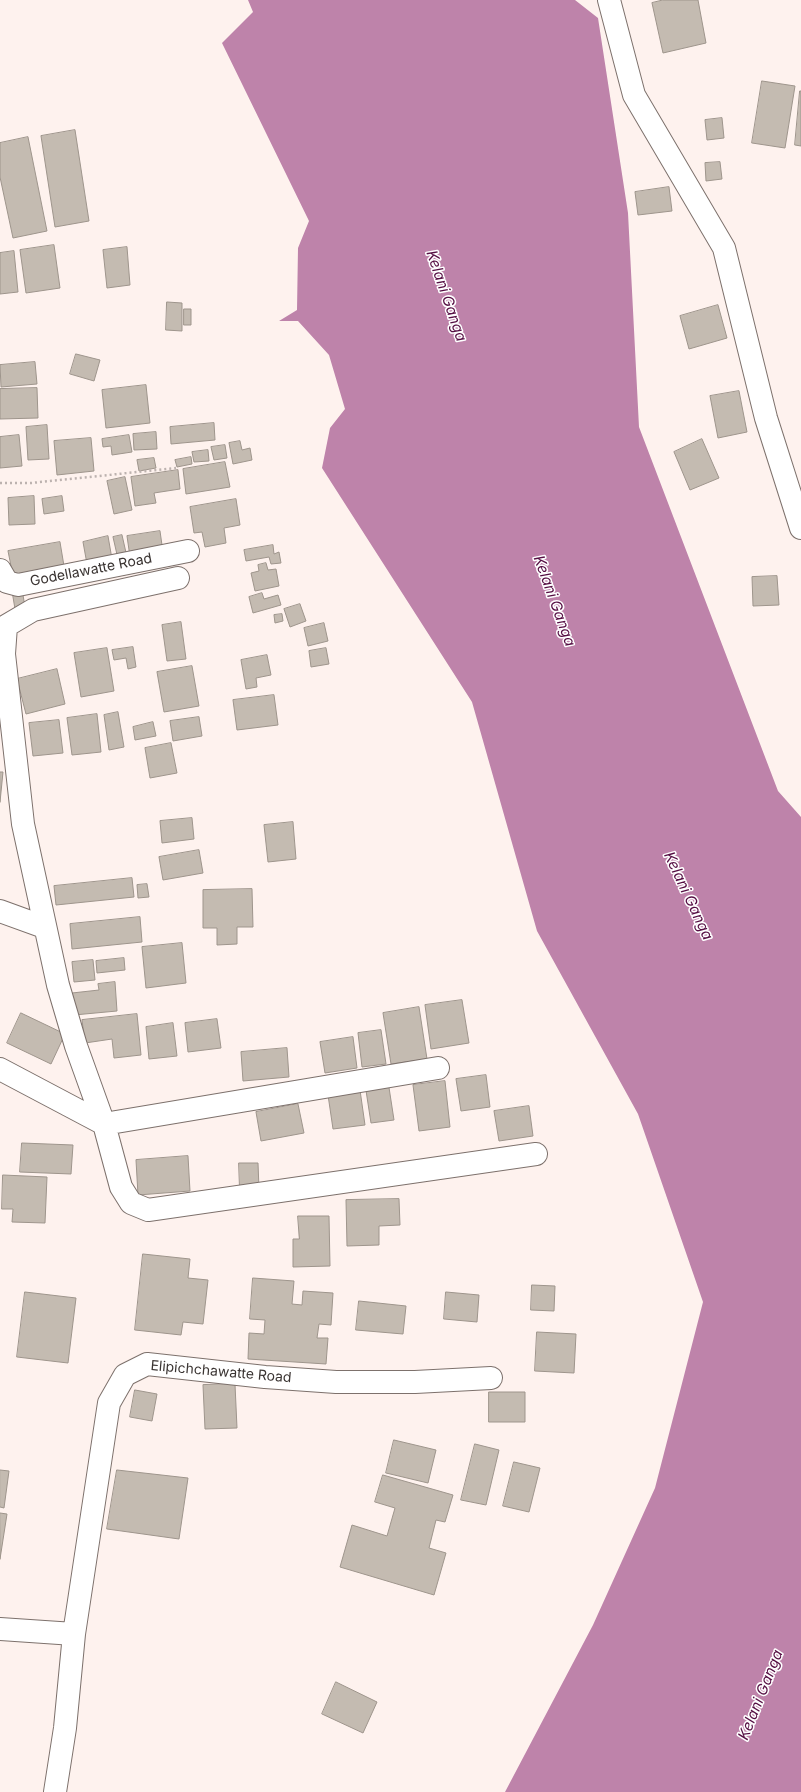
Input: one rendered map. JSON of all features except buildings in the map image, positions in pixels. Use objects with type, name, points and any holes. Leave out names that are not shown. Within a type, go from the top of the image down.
[{"type":"street","points":[[609,0],[634,96],[724,248],[766,418],[801,528]]},
{"type":"street","name":"Godellawatte Road","points":[[0,570],[7,582],[18,585],[188,551]]},
{"type":"street","points":[[178,578],[33,610],[6,626],[4,654],[23,824],[44,927],[58,985],[74,1038],[104,1124],[121,1187],[131,1203],[148,1210],[536,1154]]},
{"type":"street","points":[[0,911],[44,927]]},
{"type":"street","points":[[0,1069],[104,1124],[438,1068]]},
{"type":"street","name":"Elipichchawatte Road","points":[[55,1792],[66,1728],[74,1634],[109,1403],[125,1375],[146,1364],[265,1377],[336,1382],[415,1382],[491,1378]]},
{"type":"street","points":[[0,1629],[74,1634]]},
{"type":"path","points":[[0,484],[31,483],[176,468]]},
{"type":"water","name":"Kelani Ganga","points":[[248,0],[575,0],[598,18],[628,213],[639,427],[778,791],[801,817],[801,1792],[505,1792],[593,1625],[655,1488],[703,1302],[638,1114],[537,931],[472,702],[322,468],[330,428],[345,409],[329,355],[298,321],[279,321],[297,310],[298,248],[309,221],[222,43],[253,12]]}]
